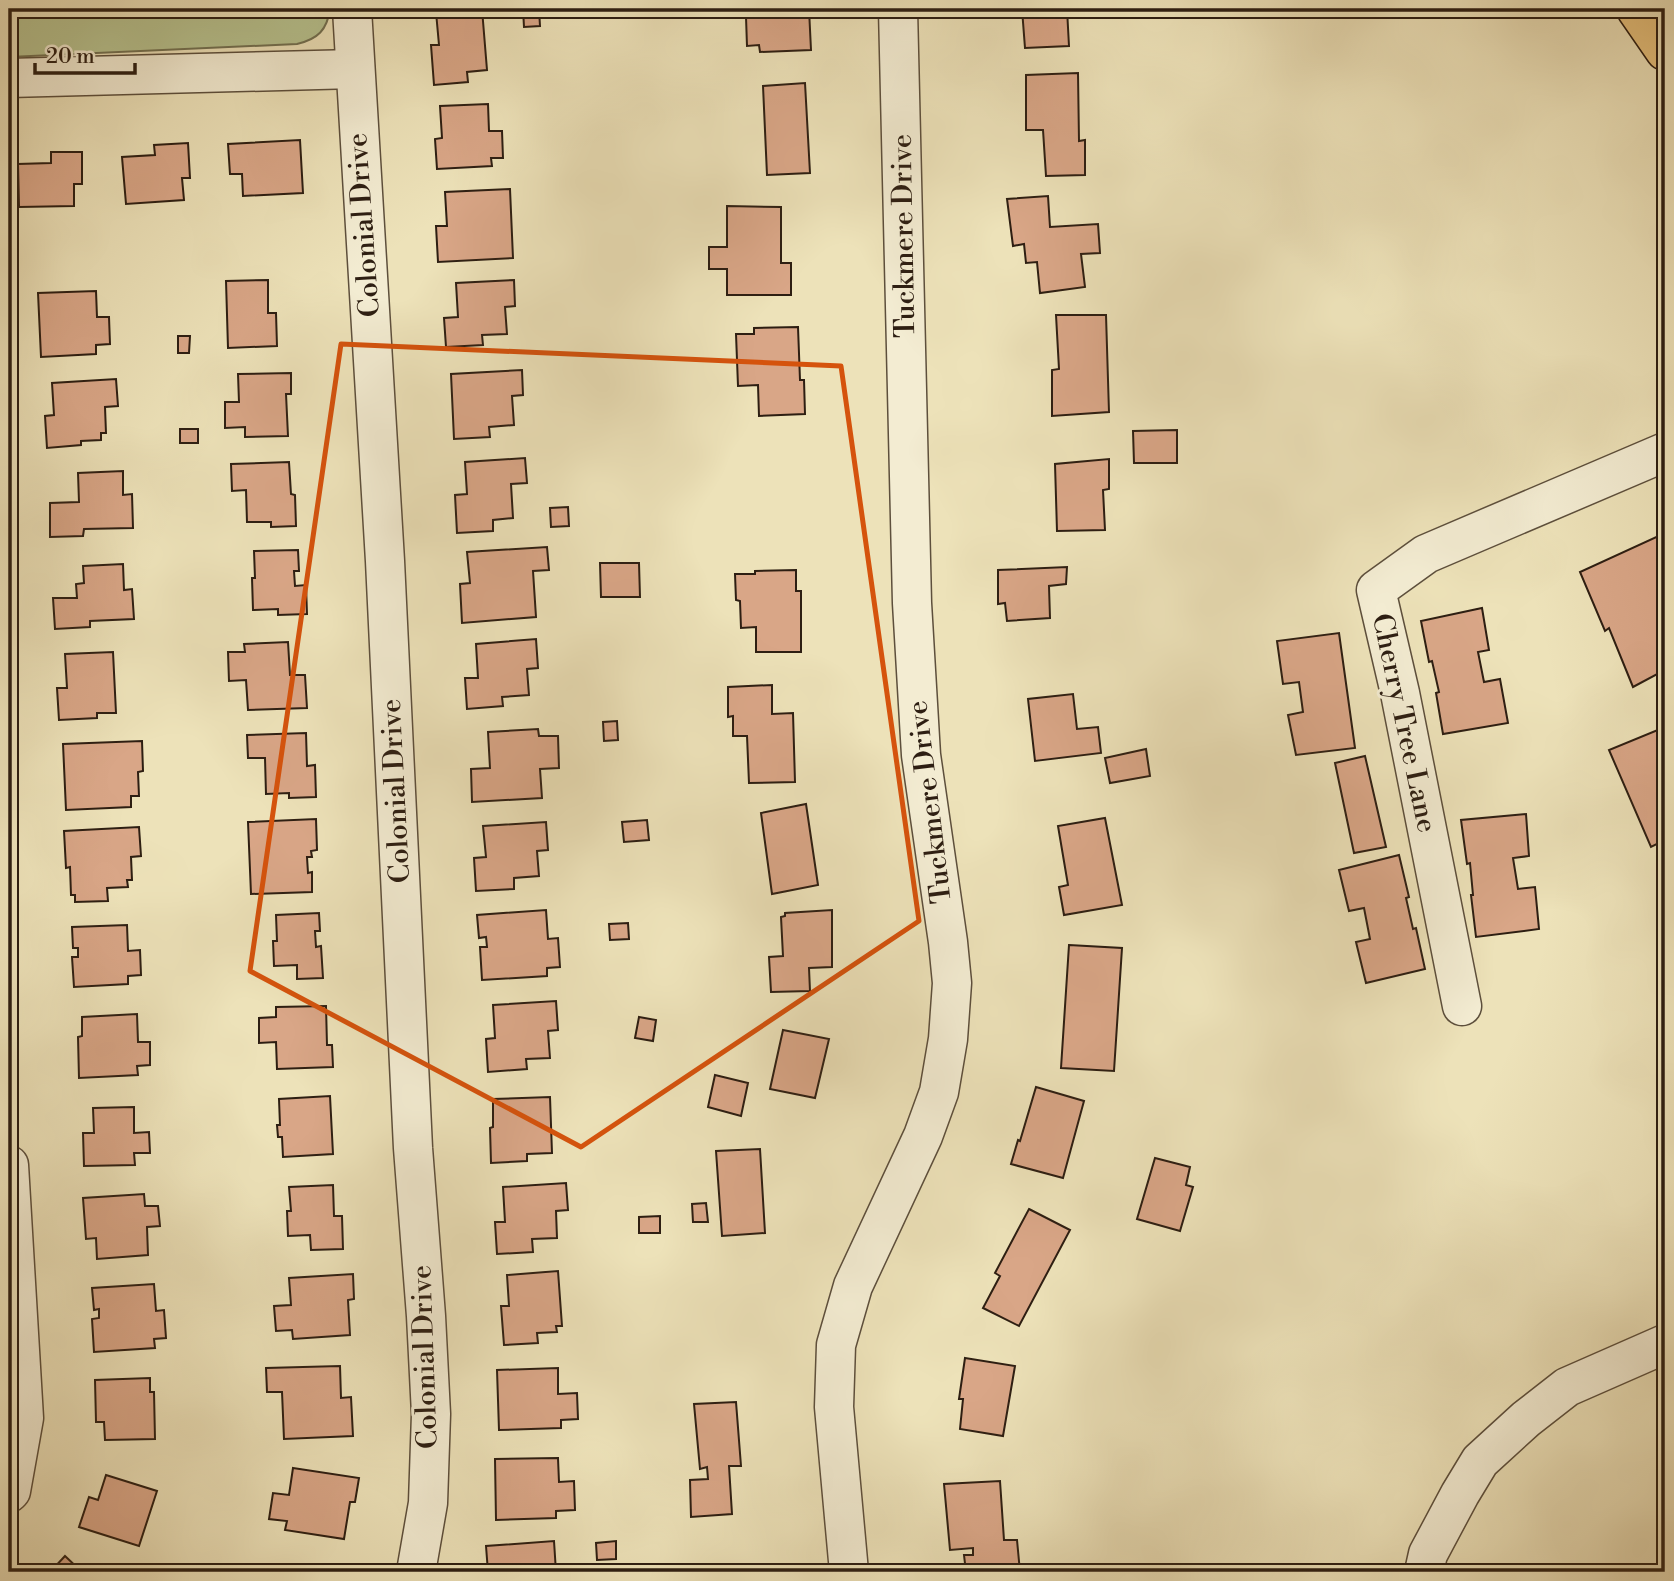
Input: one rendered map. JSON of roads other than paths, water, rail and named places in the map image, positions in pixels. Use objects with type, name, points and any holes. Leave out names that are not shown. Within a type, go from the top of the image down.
[{"type":"main road","points":[[1636,9],[1665,51]]},
{"type":"street","name":"Colonial Drive","points":[[352,9],[385,561],[413,1148],[431,1414],[428,1503],[416,1572]]},
{"type":"street","name":"Tuckmere Drive","points":[[849,1572],[834,1407],[836,1345],[853,1286],[923,1136],[939,1092],[948,1039],[951,983],[948,942],[921,755],[912,603],[898,9]]},
{"type":"street","points":[[9,78],[355,68]]},
{"type":"street","name":"Cherry Tree Lane","points":[[1462,1006],[1401,693],[1376,590],[1426,554],[1665,452]]},
{"type":"street","points":[[9,1165],[24,1418],[9,1493]]},
{"type":"street","points":[[1424,1572],[1428,1554],[1480,1461],[1526,1419],[1567,1387],[1665,1344]]}]
